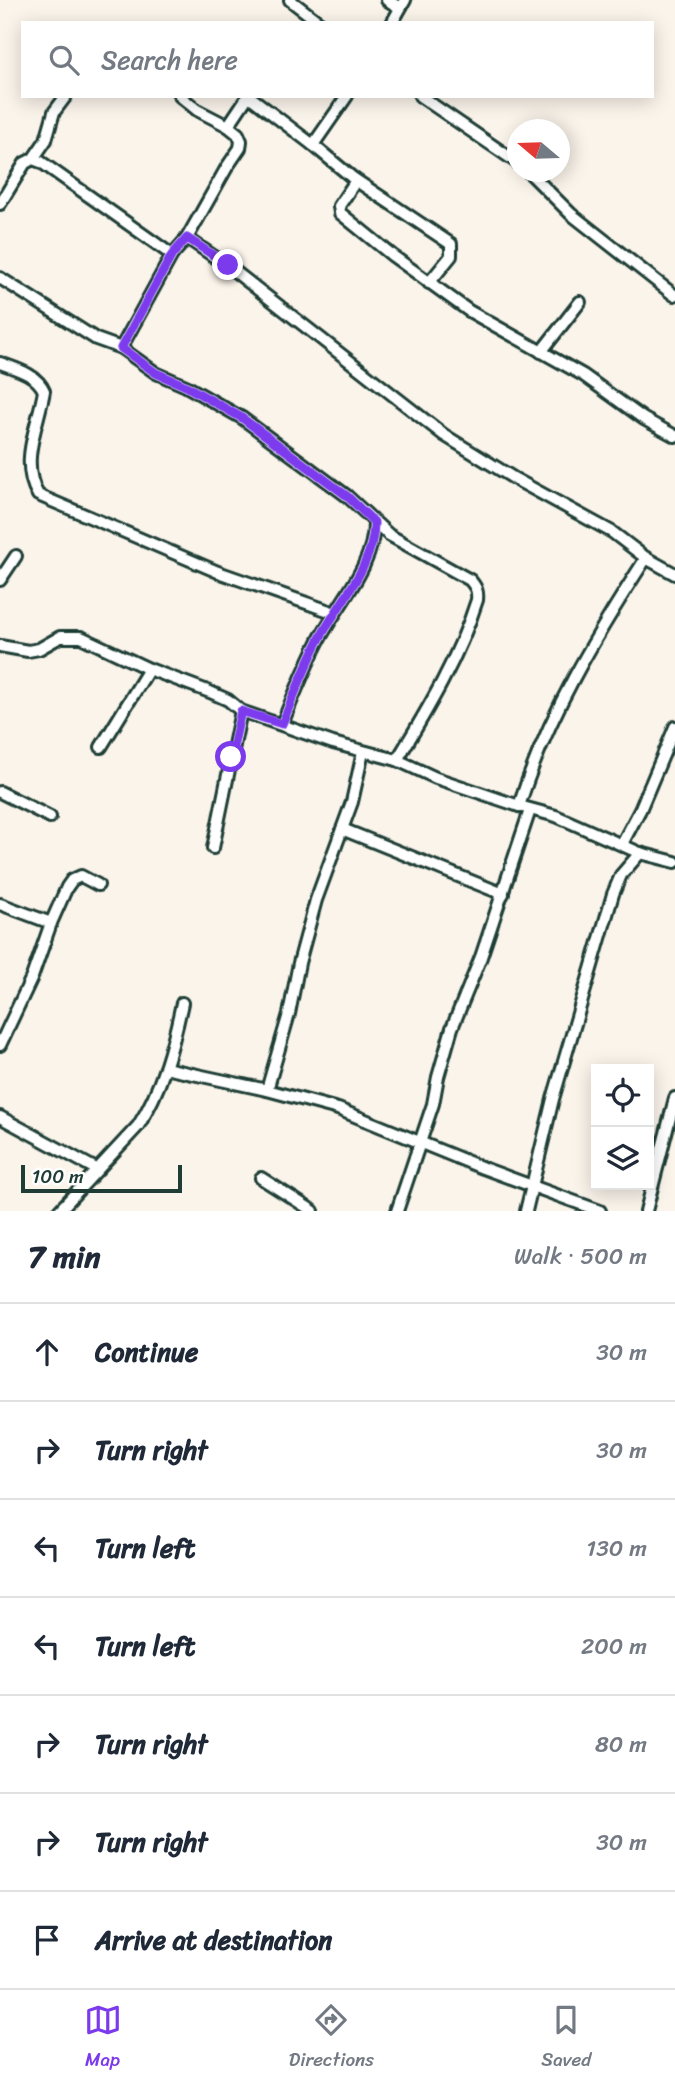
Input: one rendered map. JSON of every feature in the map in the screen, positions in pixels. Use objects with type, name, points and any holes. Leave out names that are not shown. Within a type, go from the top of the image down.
[{"type":"street","points":[[290,0],[317,21]]},
{"type":"street","points":[[387,0],[403,4],[393,21]]},
{"type":"street","points":[[0,204],[25,163],[33,159],[46,141],[54,112],[64,98]]},
{"type":"street","points":[[121,348],[172,255],[187,238],[240,148],[238,134],[197,110],[182,98]]},
{"type":"street","points":[[228,126],[247,98]]},
{"type":"street","points":[[251,98],[354,179],[451,244],[451,256],[429,283]]},
{"type":"street","points":[[313,145],[346,98]]},
{"type":"street","points":[[423,98],[507,156]]},
{"type":"street","points":[[33,159],[172,255]]},
{"type":"street","points":[[354,179],[355,182],[339,206],[340,213],[393,256],[469,311],[583,375],[644,419],[675,436]]},
{"type":"street","points":[[540,182],[571,214],[674,295]]},
{"type":"street","points":[[187,238],[228,265],[444,435],[515,479],[612,532],[646,558],[675,574]]},
{"type":"street","points":[[0,278],[96,339],[121,348],[156,373],[186,386],[242,418],[347,496],[389,535],[470,580],[478,592],[472,616],[455,657],[397,760]]},
{"type":"street","points":[[541,352],[580,302]]},
{"type":"street","points":[[0,363],[32,377],[40,383],[44,391],[29,455],[29,475],[38,495],[218,572],[335,613]]},
{"type":"street","points":[[282,724],[317,642],[363,564],[374,537],[374,522]]},
{"type":"street","points":[[0,580],[16,555]]},
{"type":"street","points":[[397,1211],[420,1143],[452,1028],[503,894],[532,763],[587,652],[646,558]]},
{"type":"street","points":[[0,646],[28,651],[39,649],[60,637],[81,637],[149,669],[210,692],[241,711],[363,752],[397,760],[436,778],[579,824],[640,853],[675,862]]},
{"type":"street","points":[[101,747],[149,669]]},
{"type":"street","points":[[213,848],[241,711]]},
{"type":"street","points":[[622,844],[640,810],[675,727]]},
{"type":"street","points":[[267,1090],[289,1014],[316,900],[355,790],[363,752]]},
{"type":"street","points":[[0,792],[50,817]]},
{"type":"street","points":[[342,829],[503,894]]},
{"type":"street","points":[[526,1211],[553,1099],[613,894],[621,875],[640,853]]},
{"type":"street","points":[[0,1045],[32,977],[51,923],[72,880],[81,876],[99,885]]},
{"type":"street","points":[[0,904],[51,923]]},
{"type":"street","points":[[59,1211],[138,1126],[148,1111],[165,1068],[182,1003]]},
{"type":"street","points":[[165,1068],[267,1090],[338,1110],[600,1211]]},
{"type":"street","points":[[646,1211],[675,1098]]},
{"type":"street","points":[[0,1117],[96,1169]]},
{"type":"street","points":[[261,1178],[313,1211]]},
{"type":"route","points":[[228,265],[187,238],[172,255],[121,348],[156,373],[186,386],[242,418],[347,496],[374,522],[374,537],[363,564],[352,587],[317,642],[282,724],[241,711],[231,757]]}]
